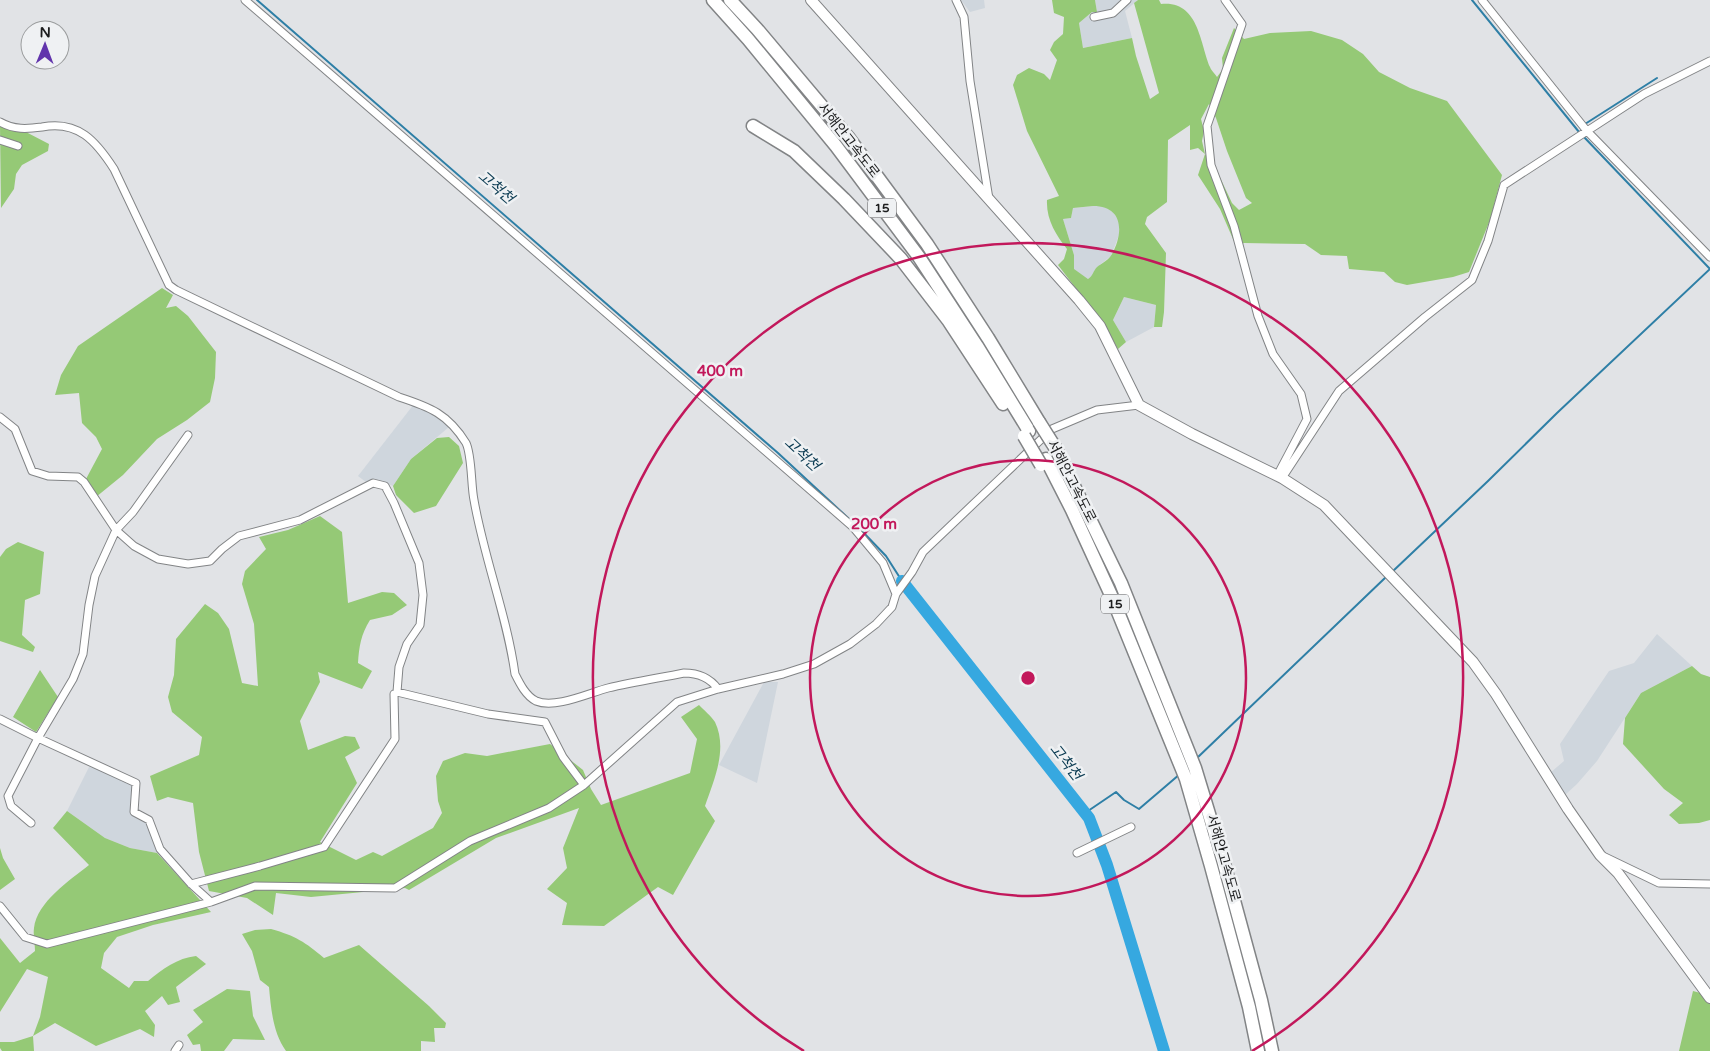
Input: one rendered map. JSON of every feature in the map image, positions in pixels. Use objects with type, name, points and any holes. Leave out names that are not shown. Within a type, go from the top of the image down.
[{"type":"highway","name":"서해안고속도로","points":[[713,0],[748,38],[836,146],[919,256],[1031,430],[1056,449],[1121,583],[1195,768],[1223,860],[1261,1000],[1272,1051]]},
{"type":"highway","name":"서해안고속도로","points":[[730,0],[848,137],[927,244],[988,338],[1044,462],[1072,510],[1111,594],[1176,752],[1186,779],[1211,866],[1249,1006],[1258,1051]]},
{"type":"highway","points":[[753,126],[794,151],[844,199],[901,259],[1031,430]]},
{"type":"street","points":[[245,0],[853,527],[883,563],[898,592]]},
{"type":"street","points":[[811,0],[1080,300],[1100,326],[1139,405],[1192,434],[1280,477],[1324,504],[1474,662],[1568,809],[1600,855],[1618,873],[1710,998]]},
{"type":"street","points":[[956,0],[964,17],[970,81],[989,199]]},
{"type":"street","points":[[1094,16],[1113,13],[1127,0]]},
{"type":"street","points":[[1225,0],[1242,24],[1207,126],[1211,165],[1234,226],[1258,316],[1273,354],[1301,394],[1307,419],[1280,477]]},
{"type":"street","points":[[1482,0],[1583,131],[1710,257]]},
{"type":"street","points":[[1280,477],[1339,391],[1425,317],[1472,280],[1488,241],[1504,185],[1583,131],[1644,94],[1710,61]]},
{"type":"street","points":[[0,122],[9,127],[30,129],[44,126],[72,127],[85,135],[103,152],[114,169],[169,285],[176,290],[399,397],[427,406],[436,411],[455,428],[467,445],[473,499],[515,674],[525,692],[535,700],[546,704],[579,698],[606,688],[684,673],[694,673],[713,681],[718,689]]},
{"type":"street","points":[[0,140],[18,146]]},
{"type":"street","points":[[0,906],[26,937],[47,944],[211,902],[255,886],[395,888],[470,841],[550,808],[584,785],[677,702],[718,689],[783,674],[814,664],[850,644],[876,624],[892,607],[898,592],[923,552],[1052,429],[1097,410],[1139,405]]},
{"type":"street","points":[[0,417],[15,430],[32,471],[48,476],[78,477],[84,482],[116,530],[134,546],[158,559],[188,564],[210,561],[239,536],[300,520],[373,484],[385,486],[394,502],[418,563],[423,594],[420,625],[407,644],[399,667],[398,692],[488,714],[545,722],[563,756],[584,785]]},
{"type":"street","points":[[31,823],[11,806],[8,796],[38,738],[73,679],[83,654],[89,605],[95,576],[116,530],[133,512],[188,435]]},
{"type":"street","points":[[191,884],[324,847],[394,739],[394,694]]},
{"type":"street","points":[[0,719],[136,783],[134,812],[149,820],[160,849],[191,884],[211,902]]},
{"type":"street","points":[[1080,851],[1130,827]]},
{"type":"street","points":[[1600,855],[1659,883],[1710,884]]},
{"type":"shaded area","points":[[961,0],[984,0],[985,8],[970,12]]},
{"type":"shaded area","points":[[1095,0],[1138,0],[1125,11],[1132,38],[1083,48],[1079,23],[1092,12],[1097,12]]},
{"type":"shaded area","points":[[1103,206],[1113,212],[1119,221],[1119,235],[1111,256],[1096,268],[1088,279],[1074,270],[1074,255],[1063,219],[1071,218],[1073,208]]},
{"type":"shaded area","points":[[1124,297],[1156,305],[1154,327],[1126,342],[1113,320]]},
{"type":"shaded area","points":[[414,404],[432,411],[449,427],[411,459],[393,486],[380,481],[366,482],[358,476]]},
{"type":"shaded area","points":[[1657,634],[1692,666],[1641,693],[1597,761],[1565,795],[1550,773],[1564,761],[1560,744],[1609,671],[1634,663]]},
{"type":"shaded area","points":[[764,682],[778,682],[757,783],[719,765]]},
{"type":"shaded area","points":[[89,767],[102,770],[134,784],[133,815],[148,823],[157,853],[130,848],[105,838],[67,811]]},
{"type":"green space","points":[[1052,0],[1095,0],[1097,12],[1092,12],[1079,23],[1083,48],[1132,38],[1150,99],[1159,93],[1134,3],[1138,0],[1159,0],[1161,4],[1174,5],[1183,9],[1191,16],[1196,25],[1210,67],[1217,77],[1223,69],[1222,58],[1234,28],[1244,39],[1270,33],[1311,31],[1342,40],[1363,54],[1379,72],[1410,88],[1447,101],[1502,175],[1490,220],[1469,272],[1453,277],[1407,285],[1395,282],[1384,272],[1349,269],[1347,256],[1321,255],[1305,244],[1244,243],[1236,246],[1220,209],[1198,175],[1205,154],[1198,148],[1190,150],[1190,125],[1168,140],[1167,202],[1147,217],[1145,224],[1166,253],[1162,327],[1154,327],[1156,305],[1124,297],[1113,320],[1126,342],[1118,349],[1107,329],[1058,265],[1064,259],[1067,249],[1052,226],[1048,214],[1047,200],[1059,196],[1027,131],[1013,85],[1017,75],[1029,68],[1044,74],[1050,80],[1057,60],[1050,50],[1054,42],[1063,34],[1064,17],[1054,13]],"holes":[[[1209,104],[1246,198],[1252,203],[1239,210],[1232,203],[1216,169],[1205,154],[1202,141],[1204,131],[1201,119]],[[1093,206],[1110,210],[1115,215],[1119,229],[1116,246],[1111,256],[1097,267],[1088,279],[1074,269],[1074,255],[1063,219],[1071,218],[1073,208]]]},
{"type":"green space","points":[[0,126],[24,131],[49,144],[48,151],[22,165],[16,174],[14,189],[1,208]]},
{"type":"green space","points":[[162,288],[173,295],[166,308],[176,306],[188,316],[216,352],[215,378],[210,402],[187,420],[157,439],[123,475],[96,497],[86,479],[102,449],[96,437],[82,423],[79,393],[55,395],[61,375],[78,346]]},
{"type":"green space","points":[[449,437],[459,446],[463,463],[436,506],[414,513],[396,495],[393,486],[411,459],[437,438]]},
{"type":"green space","points":[[320,516],[342,532],[348,603],[382,592],[394,593],[407,605],[392,615],[370,620],[364,630],[358,663],[372,671],[362,689],[318,672],[320,682],[300,721],[308,750],[345,736],[355,737],[360,748],[345,757],[357,783],[320,842],[356,860],[373,852],[382,856],[433,828],[442,813],[438,801],[436,776],[443,761],[465,753],[487,756],[550,744],[583,770],[591,789],[601,805],[690,773],[697,739],[681,717],[699,705],[715,722],[719,732],[720,754],[705,806],[715,821],[673,895],[658,887],[604,926],[562,925],[567,903],[547,889],[567,868],[563,848],[579,808],[496,838],[409,890],[405,888],[311,897],[276,893],[273,915],[247,898],[209,891],[199,852],[193,803],[168,797],[157,801],[150,776],[199,755],[202,737],[172,712],[168,697],[174,675],[176,639],[205,604],[218,613],[229,629],[242,683],[258,686],[254,624],[242,584],[245,571],[266,549],[259,537],[288,530]]},
{"type":"green space","points":[[18,542],[44,552],[40,594],[25,600],[22,635],[35,647],[33,652],[0,641],[0,557],[6,549]]},
{"type":"green space","points":[[1692,666],[1701,674],[1710,677],[1710,820],[1699,823],[1679,824],[1669,815],[1683,803],[1664,789],[1623,744],[1625,718],[1641,693]]},
{"type":"green space","points":[[40,670],[58,697],[36,732],[13,717]]},
{"type":"green space","points":[[67,811],[105,838],[130,848],[157,853],[211,912],[153,925],[117,937],[104,953],[101,968],[129,988],[134,981],[148,981],[165,968],[189,957],[196,956],[206,964],[176,987],[180,1002],[168,1005],[162,996],[145,1011],[155,1025],[154,1037],[140,1029],[96,1046],[55,1023],[33,1036],[40,1017],[48,977],[27,969],[0,1012],[0,938],[20,963],[35,951],[34,928],[36,918],[41,909],[56,892],[89,865],[53,828]]},
{"type":"green space","points":[[0,848],[3,858],[15,879],[0,890]]},
{"type":"green space","points":[[271,929],[300,940],[324,958],[359,945],[429,1006],[446,1023],[445,1028],[434,1028],[435,1042],[421,1041],[421,1051],[286,1051],[275,1029],[269,987],[260,980],[252,951],[242,934],[255,930]]},
{"type":"green space","points":[[227,989],[250,991],[253,1016],[265,1040],[233,1039],[224,1051],[201,1051],[200,1044],[193,1045],[187,1035],[203,1022],[193,1010]]},
{"type":"green space","points":[[1693,991],[1704,994],[1710,1002],[1710,1051],[1679,1051]]},
{"type":"green space","points":[[33,1036],[34,1051],[2,1051],[0,1048],[0,1042],[14,1042]]},
{"type":"waterway","name":"고척천","points":[[257,0],[778,453],[860,529],[886,556],[902,581]]},
{"type":"waterway","points":[[1472,0],[1579,132]]},
{"type":"waterway","points":[[1585,124],[1657,78]]},
{"type":"waterway","points":[[1583,136],[1710,269]]},
{"type":"waterway","points":[[1392,572],[1710,269]]},
{"type":"waterway","points":[[1196,759],[1386,577]]},
{"type":"waterway","name":"고척천","points":[[902,581],[1089,818],[1107,865],[1164,1051]]},
{"type":"waterway","points":[[1085,813],[1116,792],[1124,800],[1139,809],[1180,774]]}]
